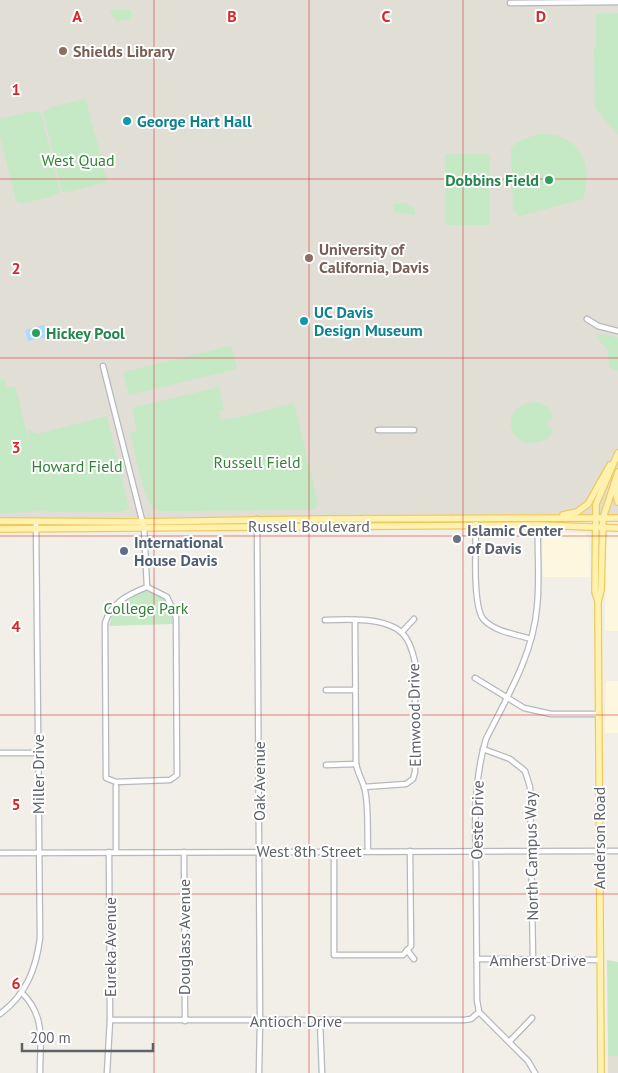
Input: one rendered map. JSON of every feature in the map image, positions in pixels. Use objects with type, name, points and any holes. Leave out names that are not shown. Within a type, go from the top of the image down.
[{"type":"main road","points":[[599,599],[599,578],[595,574],[597,498],[618,454]]},
{"type":"main road","points":[[552,517],[577,512],[586,506],[608,466],[614,462]]},
{"type":"main road","points":[[618,474],[616,495],[618,502]]},
{"type":"main road","name":"Anderson Road","points":[[600,1073],[599,599],[603,518],[618,474]]},
{"type":"main road","points":[[307,526],[309,523],[321,522],[324,518]]},
{"type":"main road","name":"Russell Boulevard","points":[[0,528],[143,525],[256,519],[618,518]]},
{"type":"main road","name":"Russell Boulevard","points":[[0,521],[257,527],[538,526],[618,528]]},
{"type":"street","points":[[510,3],[618,2]]},
{"type":"street","points":[[587,319],[598,326],[618,331]]},
{"type":"street","points":[[103,366],[143,525],[147,587]]},
{"type":"street","points":[[378,430],[414,430]]},
{"type":"street","points":[[476,518],[477,604],[483,619],[497,629],[531,639]]},
{"type":"street","name":"Oak Avenue","points":[[256,519],[259,1073]]},
{"type":"street","name":"Miller Drive","points":[[0,1014],[22,993],[31,977],[38,958],[40,938],[36,521]]},
{"type":"street","name":"Oeste Drive","points":[[479,1012],[476,1000],[476,782],[486,739],[522,669],[531,639],[537,607],[538,526]]},
{"type":"street","points":[[147,587],[167,597],[176,617],[177,776],[170,780],[116,782],[106,778],[105,623],[108,614],[118,603],[131,593],[147,587]]},
{"type":"street","points":[[325,620],[372,621],[386,624],[402,632],[414,619]]},
{"type":"street","points":[[355,620],[356,764],[367,802],[368,851]]},
{"type":"street","name":"Elmwood Drive","points":[[364,787],[406,784],[413,779],[415,772],[415,662],[412,649],[402,632]]},
{"type":"street","points":[[475,678],[524,708],[551,714],[599,714]]},
{"type":"street","points":[[326,690],[355,690]]},
{"type":"street","name":"North Campus Way","points":[[483,749],[510,759],[525,771],[530,787],[533,960]]},
{"type":"street","points":[[0,753],[38,753]]},
{"type":"street","points":[[326,765],[356,764]]},
{"type":"street","points":[[116,786],[116,852]]},
{"type":"street","name":"West 8th Street","points":[[0,853],[618,850]]},
{"type":"street","points":[[330,961],[334,955],[334,851]]},
{"type":"street","points":[[334,955],[403,955],[410,946],[410,851]]},
{"type":"street","name":"Eureka Avenue","points":[[107,1073],[110,1020],[109,852]]},
{"type":"street","name":"Douglass Avenue","points":[[184,852],[185,1021]]},
{"type":"street","points":[[407,950],[414,959]]},
{"type":"street","name":"Amherst Drive","points":[[477,960],[600,960]]},
{"type":"street","points":[[22,993],[30,1001],[40,1025],[40,1073]]},
{"type":"street","points":[[479,1012],[510,1041],[528,1061],[535,1073]]},
{"type":"street","name":"Antioch Drive","points":[[110,1020],[468,1020],[475,1017],[479,1012]]},
{"type":"street","points":[[510,1041],[532,1018]]},
{"type":"street","points":[[320,1020],[322,1073]]},
{"type":"shaded area","name":"University of California, Davis","points":[[0,0],[618,0],[618,515],[0,519]]},
{"type":"shaded area","points":[[544,533],[585,533],[589,537],[590,577],[543,577],[542,536]]},
{"type":"shaded area","points":[[618,533],[618,631],[605,631],[606,538],[609,534]]},
{"type":"shaded area","points":[[606,681],[618,681],[618,733],[605,733]]},
{"type":"shaded area","points":[[608,1056],[618,1056],[618,1073],[608,1073]]},
{"type":"green space","points":[[110,10],[131,10],[131,20],[123,20],[117,23]]},
{"type":"green space","points":[[618,13],[618,135],[595,108],[594,49],[596,46],[596,14]]},
{"type":"green space","name":"West Quad","points":[[83,99],[86,101],[107,180],[106,182],[62,192],[43,112],[51,107]]},
{"type":"green space","points":[[32,111],[41,113],[50,150],[49,153],[60,192],[53,196],[21,204],[16,201],[0,137],[0,119]]},
{"type":"green space","name":"Dobbins Field","points":[[538,134],[564,138],[573,144],[580,152],[584,162],[586,186],[583,199],[520,216],[513,211],[511,148],[517,142]]},
{"type":"green space","points":[[445,154],[490,154],[490,225],[446,225]]},
{"type":"green space","points":[[404,203],[414,208],[414,215],[394,212],[393,204]]},
{"type":"green space","points":[[601,334],[618,338],[618,371],[609,367],[608,350],[597,338]]},
{"type":"green space","points":[[231,346],[237,369],[129,395],[123,372]]},
{"type":"green space","name":"Howard Field","points":[[5,379],[7,388],[15,386],[36,469],[27,429],[37,434],[107,416],[129,509],[120,512],[47,512],[45,510],[0,514],[0,380]]},
{"type":"green space","name":"Russell Field","points":[[219,387],[224,410],[219,412],[221,420],[294,403],[318,503],[316,508],[311,510],[164,511],[153,508],[146,495],[130,433],[137,431],[132,408]]},
{"type":"green space","points":[[535,402],[546,405],[551,412],[552,420],[548,420],[548,427],[552,427],[551,434],[541,441],[530,443],[521,441],[514,435],[511,419],[515,411],[523,405]]},
{"type":"green space","name":"College Park","points":[[145,591],[158,594],[166,601],[171,612],[173,624],[109,626],[113,612],[136,595]]},
{"type":"green space","points":[[607,960],[618,962],[618,1056],[608,1056]]},
{"type":"water","name":"Hickey Pool","points":[[44,325],[47,337],[28,341],[25,330]]},
{"type":"place","name":"Shields Library","points":[[63,51]]},
{"type":"place","name":"George Hart Hall","points":[[127,121]]},
{"type":"place","name":"Dobbins Field","points":[[549,180]]},
{"type":"place","name":"University of California, Davis","points":[[309,258]]},
{"type":"place","name":"UC Davis Design Museum","points":[[304,321]]},
{"type":"place","name":"Hickey Pool","points":[[36,333]]},
{"type":"place","name":"Islamic Center of Davis","points":[[457,539]]},
{"type":"place","name":"International House Davis","points":[[124,551]]}]
